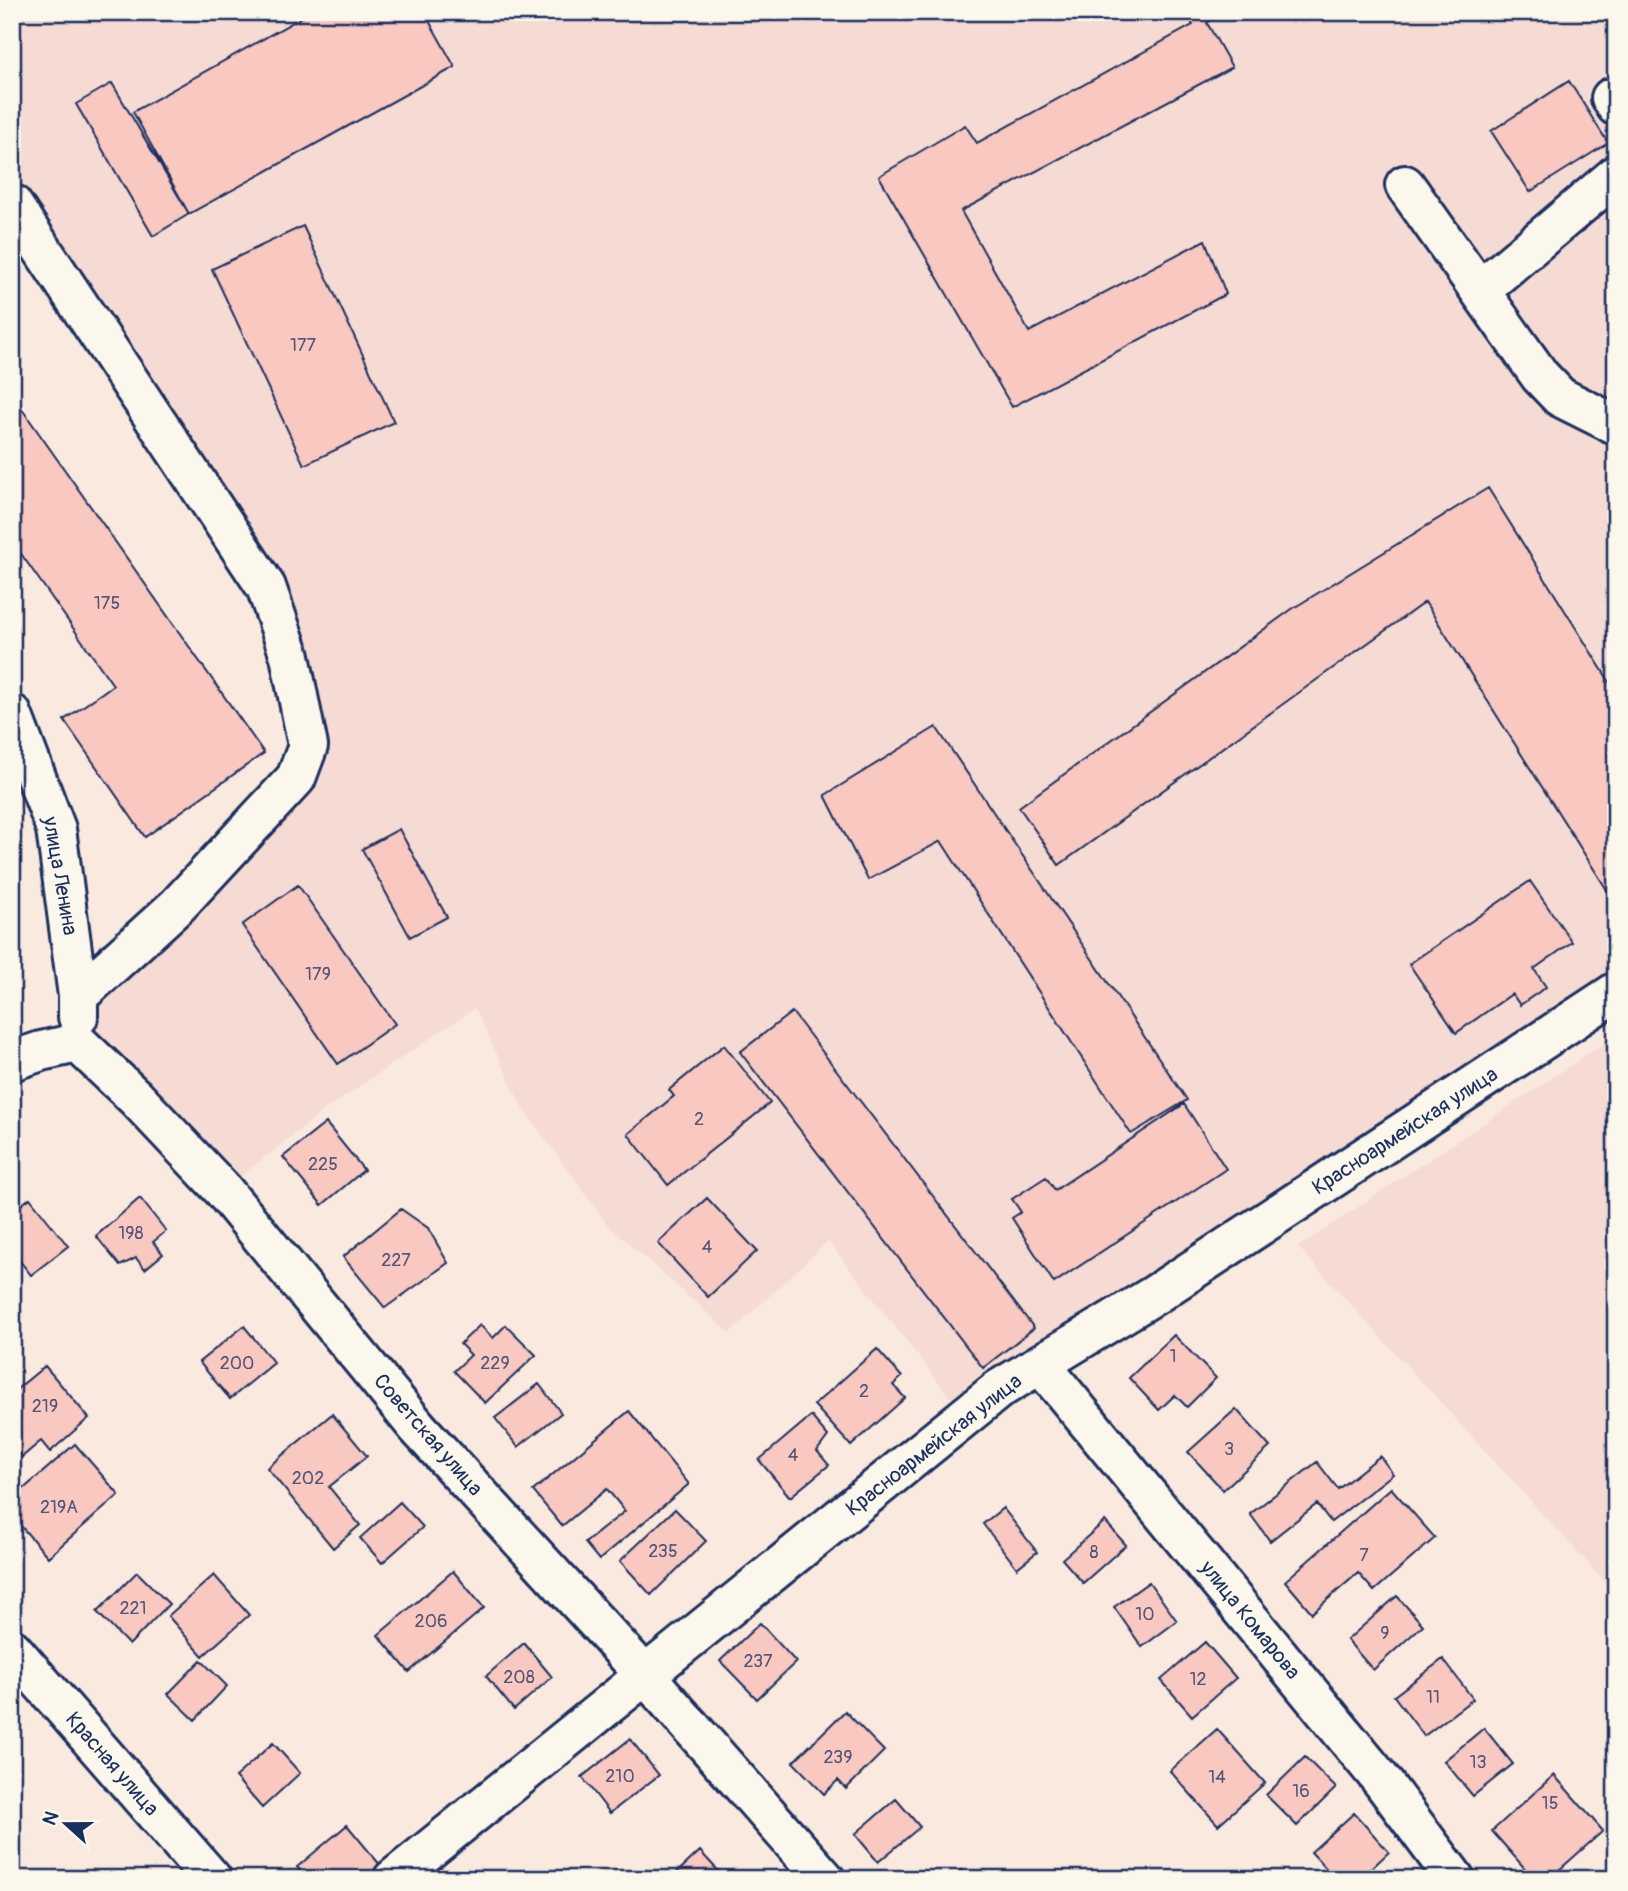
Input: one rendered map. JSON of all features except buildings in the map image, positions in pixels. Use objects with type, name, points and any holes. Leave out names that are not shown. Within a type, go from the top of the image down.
[{"type":"street","points":[[1480,290],[1616,175]]},
{"type":"street","points":[[1405,185],[1540,376],[1560,397],[1616,425]]},
{"type":"street","points":[[12,204],[266,587],[290,656],[308,746],[296,778],[178,905],[78,996]]},
{"type":"street","name":"улица Ленина","points":[[12,714],[56,829],[78,996],[78,1043]]},
{"type":"street","name":"Красноармейская улица","points":[[393,1879],[999,1389],[1156,1294],[1616,992]]},
{"type":"street","points":[[12,1061],[78,1043]]},
{"type":"street","name":"Советская улица","points":[[78,1043],[136,1097],[223,1189],[418,1428],[645,1675],[825,1879]]},
{"type":"street","name":"улица Комарова","points":[[1041,1365],[1382,1781],[1455,1879]]},
{"type":"street","name":"Красная улица","points":[[12,1649],[212,1879]]},
{"type":"shaded area","points":[[12,12],[1616,12],[1616,992],[965,1416],[828,1241],[730,1333],[607,1224],[521,1105],[475,1008],[322,1112],[223,1190],[107,1071],[78,996],[296,778],[290,657],[12,204]]},
{"type":"shaded area","points":[[1616,1035],[1616,1594],[1298,1247]]}]
